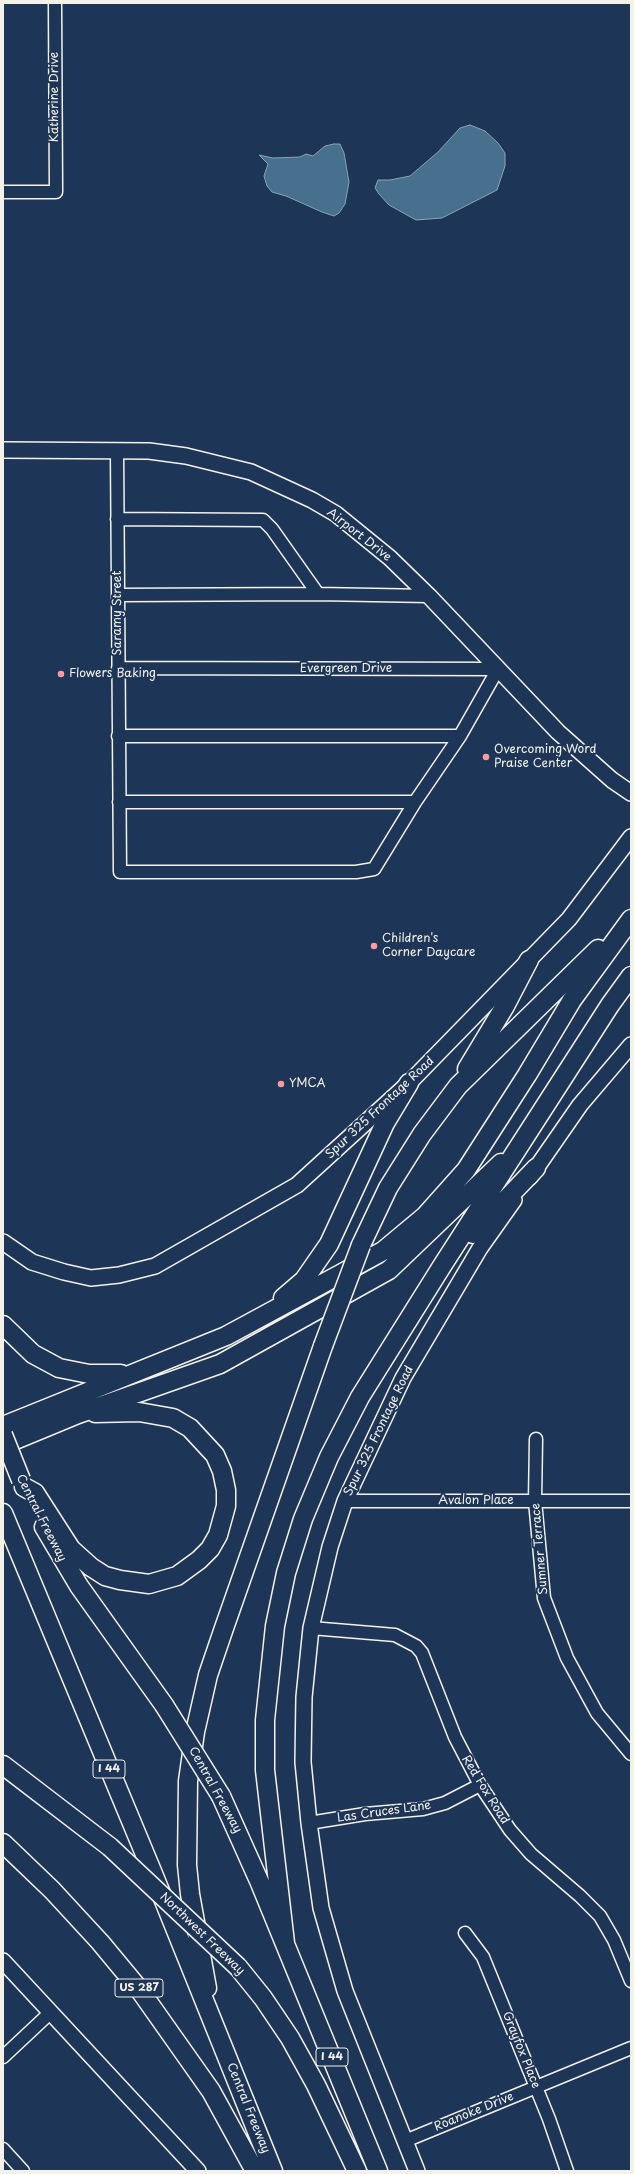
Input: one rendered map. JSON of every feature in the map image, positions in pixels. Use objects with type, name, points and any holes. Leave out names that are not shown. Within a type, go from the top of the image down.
[{"type":"highway","points":[[215,2026],[190,1894],[187,1865],[186,1808],[190,1759],[208,1675],[323,1346],[361,1246],[388,1188],[422,1134],[458,1086],[631,918]]},
{"type":"highway","points":[[3,1426],[226,1336],[383,1251],[425,1216],[466,1170],[527,1075],[572,1000],[631,918]]},
{"type":"highway","points":[[458,1086],[474,1055],[506,1006],[529,960]]},
{"type":"highway","points":[[285,1943],[267,1785],[265,1720],[274,1634],[286,1573],[303,1519],[329,1457],[360,1397],[442,1266],[525,1140],[610,1005],[631,976]]},
{"type":"highway","points":[[255,1321],[304,1280],[330,1244],[385,1123],[409,1083]]},
{"type":"highway","points":[[3,1445],[78,1414],[220,1364],[389,1270],[525,1140]]},
{"type":"highway","points":[[442,1266],[536,1168]]},
{"type":"highway","points":[[3,1325],[34,1354],[59,1368],[89,1374],[129,1374]]},
{"type":"highway","points":[[23,1483],[35,1493],[71,1549],[91,1567],[105,1576],[133,1583],[149,1584],[163,1581],[190,1568],[210,1549],[218,1535],[224,1518],[226,1490],[222,1471],[215,1455],[203,1440],[190,1428],[173,1418],[154,1413],[78,1414]]},
{"type":"highway","name":"Central Freeway","points":[[3,1435],[23,1483],[62,1561],[164,1705],[221,1796],[243,1841],[378,2171]]},
{"type":"highway","name":"Central Freeway","points":[[3,1513],[215,2026],[273,2171]]},
{"type":"highway","name":"Northwest Freeway","points":[[3,1765],[110,1847],[238,1967],[263,1998],[290,2038],[316,2085],[357,2171]]},
{"type":"highway","name":"US 287","points":[[3,1844],[52,1890],[100,1942],[139,1989],[211,2091],[256,2171]]},
{"type":"main road","name":"Airport Drive","points":[[3,450],[149,451],[186,456],[251,472],[282,485],[336,514],[390,558],[429,596],[558,732],[612,780],[631,793]]},
{"type":"main road","name":"Spur 325 Frontage Road","points":[[3,1242],[32,1262],[64,1272],[91,1278],[119,1275],[155,1266],[297,1185],[409,1083],[569,919],[631,837]]},
{"type":"main road","name":"Spur 325 Frontage Road","points":[[345,1501],[403,1378],[480,1248],[580,1105],[631,1045]]},
{"type":"main road","points":[[345,1501],[330,1547],[311,1628],[304,1697],[303,1762],[309,1823],[321,1908],[345,1991],[417,2171]]},
{"type":"main road","points":[[3,1961],[198,2171]]},
{"type":"street","name":"Katherine Drive","points":[[3,192],[56,192],[55,3]]},
{"type":"street","name":"Saramy Street","points":[[117,450],[120,872],[356,872],[374,869],[416,802]]},
{"type":"street","points":[[118,519],[263,520],[272,528],[318,594]]},
{"type":"street","points":[[118,595],[318,594],[429,596]]},
{"type":"street","name":"Evergreen Drive","points":[[118,668],[498,669]]},
{"type":"street","points":[[119,802],[416,802],[460,736],[498,669]]},
{"type":"street","points":[[118,736],[460,736]]},
{"type":"street","name":"Sumner Terrace","points":[[536,1439],[535,1501],[544,1598],[567,1658],[597,1713],[631,1754]]},
{"type":"street","name":"Avalon Place","points":[[345,1501],[631,1501]]},
{"type":"street","name":"Red Fox Road","points":[[311,1628],[395,1635],[416,1646],[422,1653],[455,1737],[480,1785],[510,1830],[531,1854],[580,1896],[600,1916],[614,1940],[631,1981]]},
{"type":"street","name":"Las Cruces Lane","points":[[309,1823],[366,1814],[423,1809],[445,1802],[480,1785]]},
{"type":"street","name":"Grayfox Place","points":[[465,1933],[483,1957],[536,2087],[567,2171]]},
{"type":"street","points":[[3,2057],[51,2012]]},
{"type":"street","name":"Roanoke Drive","points":[[405,2140],[631,2048]]},
{"type":"street","points":[[3,2149],[23,2171]]},
{"type":"water","points":[[470,125],[485,131],[498,143],[505,153],[505,166],[497,190],[442,218],[416,220],[389,205],[379,194],[375,188],[378,180],[390,180],[410,176],[438,152],[460,128]]},
{"type":"water","points":[[340,144],[344,153],[349,182],[345,204],[339,213],[334,216],[322,212],[286,196],[272,192],[267,186],[264,176],[268,164],[259,155],[273,158],[300,157],[306,154],[313,156],[325,146]]},
{"type":"place","name":"Flowers Baking","points":[[61,674]]},
{"type":"place","name":"Overcoming Word Praise Center","points":[[486,757]]},
{"type":"place","name":"Children's Corner Daycare","points":[[374,946]]},
{"type":"place","name":"YMCA","points":[[281,1084]]}]
